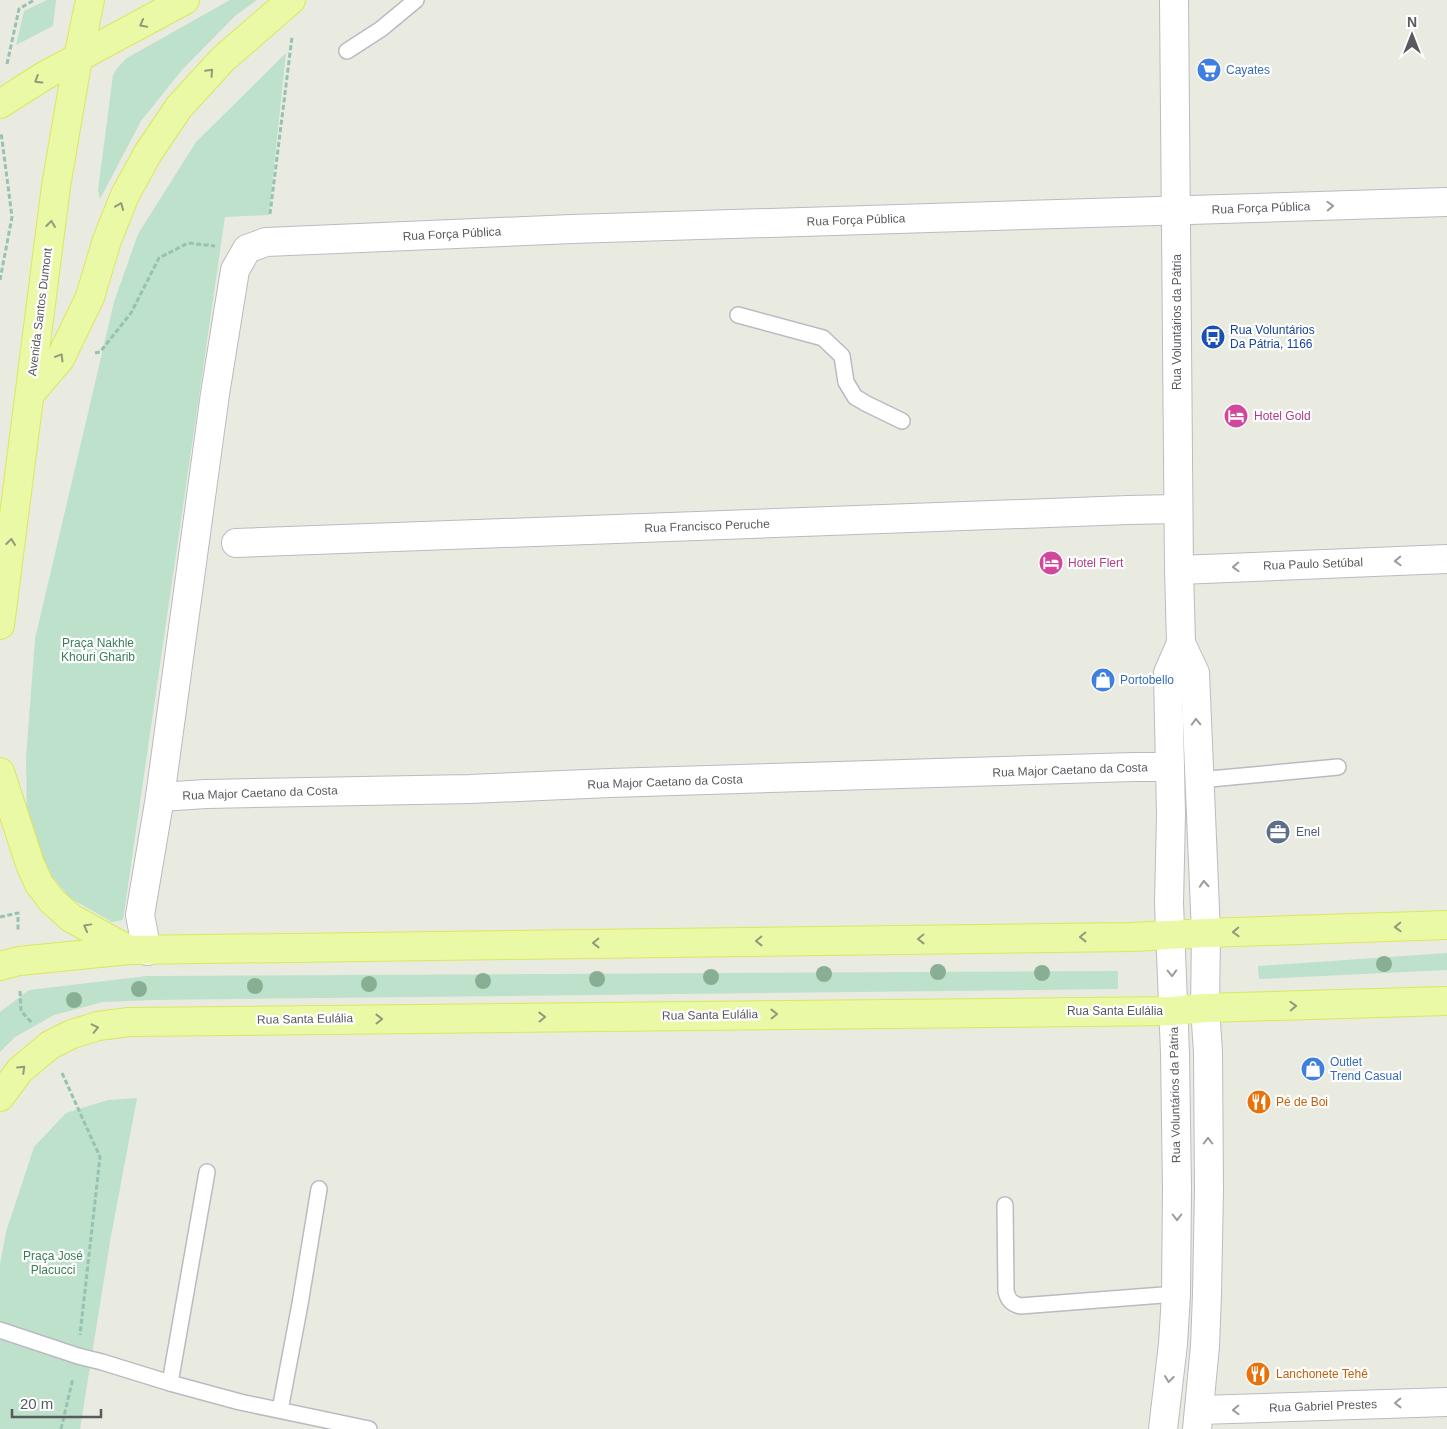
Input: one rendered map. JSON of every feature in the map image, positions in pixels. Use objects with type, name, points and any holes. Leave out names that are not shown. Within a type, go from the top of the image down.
[{"type":"main road","name":"Avenida Santos Dumont","points":[[0,625],[56,186],[90,0]]},
{"type":"main road","points":[[0,104],[44,76],[185,0]]},
{"type":"main road","points":[[30,394],[60,359],[90,298],[107,240],[125,195],[148,153],[178,107],[223,59],[291,0]]},
{"type":"main road","points":[[0,772],[30,864],[40,884],[52,901],[71,918],[138,951]]},
{"type":"main road","points":[[0,966],[19,961],[138,951],[1171,935],[1447,925]]},
{"type":"main road","name":"Rua Santa Eulália","points":[[0,1098],[20,1070],[50,1045],[72,1034],[98,1026],[129,1022],[1101,1010],[1173,1011],[1205,1008],[1447,1001]]},
{"type":"street","name":"Rua Voluntários da Pátria","points":[[1174,0],[1178,509],[1181,643],[1194,673],[1206,933],[1205,1008],[1208,1052],[1207,1294],[1199,1420]]},
{"type":"street","name":"Rua Força Pública","points":[[256,246],[572,229],[1447,202]]},
{"type":"street","points":[[138,951],[140,915],[160,797],[215,394],[235,270],[256,246]]},
{"type":"street","name":"Rua Francisco Peruche","points":[[236,543],[1178,509]]},
{"type":"street","name":"Rua Paulo Setúbal","points":[[1179,570],[1447,559]]},
{"type":"street","name":"Rua Voluntários da Pátria","points":[[1162,1429],[1173,1344],[1176,1294],[1177,1190],[1175,1053],[1169,903],[1170,767],[1168,673],[1181,643]]},
{"type":"street","name":"Rua Major Caetano da Costa","points":[[160,797],[1170,767]]},
{"type":"street","points":[[1177,1190],[1208,1190]]},
{"type":"street","points":[[1173,1344],[1205,1346]]},
{"type":"street","name":"Rua Gabriel Prestes","points":[[1199,1420],[1447,1402]]},
{"type":"lane","points":[[347,51],[381,29],[416,0]]},
{"type":"lane","points":[[738,315],[823,338],[842,356],[846,382],[855,397],[902,421]]},
{"type":"lane","points":[[1199,780],[1338,767]]},
{"type":"lane","points":[[170,1383],[207,1172]]},
{"type":"lane","points":[[280,1410],[319,1189]]},
{"type":"lane","points":[[1005,1205],[1006,1291],[1007,1298],[1012,1303],[1020,1306],[1176,1294]]},
{"type":"lane","points":[[0,1330],[78,1356],[240,1402],[369,1429]]},
{"type":"path","points":[[6,66],[19,9],[34,0]]},
{"type":"path","points":[[131,313],[159,258],[188,243],[256,246],[293,30]]},
{"type":"path","points":[[0,124],[12,217],[0,280]]},
{"type":"path","points":[[0,917],[18,913]]},
{"type":"path","points":[[50,1045],[100,1157],[78,1356],[61,1429]]},
{"type":"green space","points":[[47,0],[56,0],[53,26],[16,45],[24,11]]},
{"type":"green space","points":[[230,0],[257,0],[235,16],[182,70],[141,121],[100,199],[98,190],[113,75],[118,67],[127,58]]},
{"type":"green space","name":"Praça Nakhle Khouri Gharib","points":[[286,53],[269,215],[225,217],[123,920],[112,922],[70,898],[42,865],[27,823],[26,758],[35,639],[114,302],[138,234],[196,142]]},
{"type":"green space","points":[[1447,953],[1447,970],[1259,979],[1258,966]]},
{"type":"green space","points":[[1118,971],[1118,989],[103,1002],[54,1015],[15,1037],[0,1052],[0,1012],[29,990],[147,976]]},
{"type":"green space","name":"Praça José Placucci","points":[[137,1098],[111,1236],[80,1429],[0,1429],[0,1264],[6,1232],[34,1147],[66,1113],[108,1100]]},
{"type":"place","name":"Cayates","points":[[1209,70]]},
{"type":"place","name":"Rua Voluntários Da Pátria, 1166","points":[[1213,337]]},
{"type":"place","name":"Hotel Gold","points":[[1236,416]]},
{"type":"place","name":"Hotel Flert","points":[[1051,563]]},
{"type":"place","name":"Portobello","points":[[1103,680]]},
{"type":"place","name":"Enel","points":[[1278,832]]},
{"type":"place","name":"Outlet Trend Casual","points":[[1313,1069]]},
{"type":"place","name":"Pé de Boi","points":[[1259,1102]]},
{"type":"place","name":"Lanchonete Tehê","points":[[1258,1374]]}]
